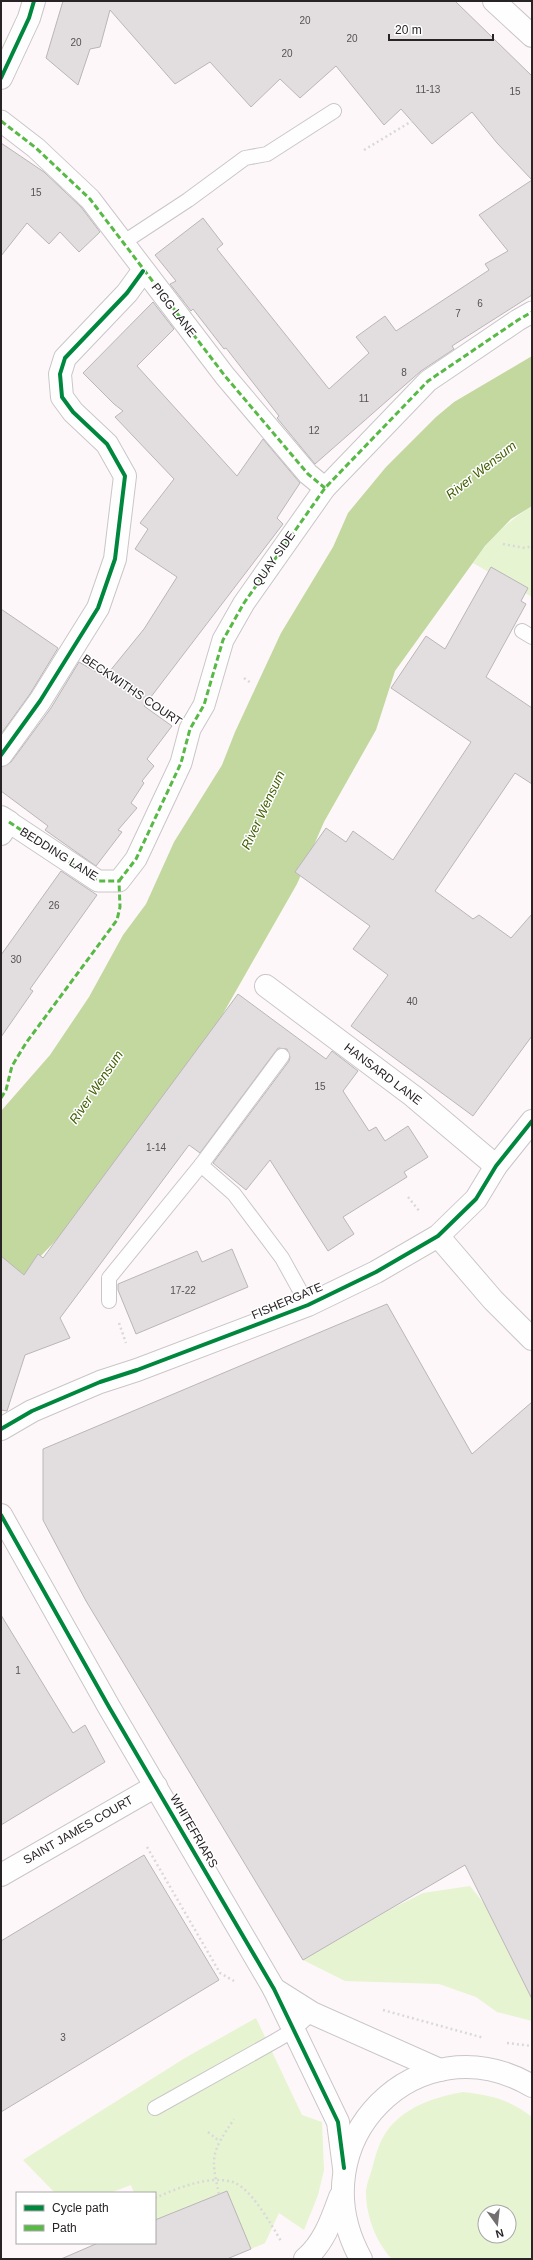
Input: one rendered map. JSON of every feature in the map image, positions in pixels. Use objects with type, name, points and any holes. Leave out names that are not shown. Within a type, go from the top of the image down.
[{"type":"street","points":[[1,78],[29,18],[34,1]]},
{"type":"street","points":[[494,1],[532,36]]},
{"type":"street","name":"PIGG LANE","points":[[1,121],[36,148],[90,199],[124,242],[143,271],[225,376],[308,474],[324,488]]},
{"type":"street","points":[[1,755],[73,650],[98,608],[115,559],[124,476],[107,444],[73,412],[62,396],[60,374],[65,358],[127,293],[143,271]]},
{"type":"street","name":"QUAY SIDE","points":[[119,881],[136,859],[181,762],[190,729],[204,705],[223,640],[244,603],[324,488],[428,382],[532,312]]},
{"type":"street","name":"BEDDING LANE","points":[[4,824],[98,881],[119,881]]},
{"type":"street","name":"HANSARD LANE","points":[[266,986],[413,1096],[496,1166]]},
{"type":"street","name":"FISHERGATE","points":[[1,1429],[32,1412],[80,1391],[308,1305],[376,1272],[438,1236],[476,1198],[496,1166],[532,1122]]},
{"type":"street","points":[[438,1236],[493,1300],[532,1339]]},
{"type":"street","name":"WHITEFRIARS","points":[[1,1515],[109,1707],[274,1989],[292,2031],[338,2122],[344,2168]]},
{"type":"street","name":"SAINT JAMES COURT","points":[[1,1875],[156,1786]]},
{"type":"street","name":"WHITEFRIARS","points":[[274,1989],[312,2013],[440,2070]]},
{"type":"street","points":[[361,2259],[352,2242],[344,2218],[342,2193],[344,2168],[351,2145],[362,2123],[377,2105],[396,2090],[417,2078],[440,2070],[459,2067],[532,2073]]},
{"type":"street","points":[[496,2071],[519,2078],[532,2086]]},
{"type":"street","points":[[305,2259],[313,2253],[330,2226],[342,2193]]},
{"type":"lane","points":[[124,242],[188,200],[245,158],[268,154],[334,111]]},
{"type":"lane","points":[[109,1300],[109,1278],[201,1165],[282,1056]]},
{"type":"lane","points":[[201,1165],[234,1194],[282,1258],[308,1305]]},
{"type":"lane","points":[[155,2108],[292,2031],[312,2013]]},
{"type":"path","points":[[364,150],[412,121]]},
{"type":"path","points":[[503,544],[525,548],[532,546]]},
{"type":"path","points":[[244,678],[251,683]]},
{"type":"path","points":[[109,1300],[137,1370]]},
{"type":"path","points":[[147,1847],[220,1973]]},
{"type":"path","points":[[379,2009],[491,2040]]},
{"type":"path","points":[[505,2042],[532,2046]]},
{"type":"path","points":[[219,2194],[212,2158],[219,2141],[234,2119]]},
{"type":"path","points":[[208,2132],[219,2141]]},
{"type":"path","points":[[156,2198],[178,2188],[216,2180],[234,2182],[264,2211],[285,2247]]},
{"type":"shaded area","points":[[532,506],[532,597],[473,563],[500,531]]},
{"type":"shaded area","points":[[470,1886],[486,1906],[532,1999],[532,2021],[497,2012],[476,1997],[439,1984],[345,1981],[303,1960],[391,1909],[423,1893]]},
{"type":"shaded area","points":[[256,2018],[302,2115],[322,2122],[324,2170],[318,2195],[304,2230],[279,2213],[265,2243],[251,2249],[227,2191],[156,2220],[156,2192],[134,2192],[131,2185],[113,2192],[54,2192],[23,2160],[185,2058]]},
{"type":"shaded area","points":[[463,2092],[482,2095],[508,2102],[532,2117],[532,2259],[392,2259],[381,2245],[373,2228],[366,2201],[366,2189],[379,2145],[390,2127],[397,2119],[414,2108],[433,2099]]},
{"type":"water","name":"River Wensum","points":[[532,356],[532,506],[511,519],[485,546],[395,671],[376,730],[324,822],[297,884],[200,1054],[89,1206],[36,1261],[1,1304],[1,1111],[50,1055],[89,997],[123,935],[146,904],[174,842],[222,765],[235,732],[281,633],[333,547],[348,513],[386,467],[436,417],[454,402]]},
{"type":"building","points":[[63,1],[455,1],[532,76],[532,180],[497,143],[472,112],[432,144],[401,109],[384,125],[336,66],[300,98],[280,79],[251,107],[210,62],[175,84],[110,10],[100,47],[90,49],[78,85],[46,58]]},
{"type":"building","points":[[1,143],[44,172],[81,207],[100,232],[79,252],[60,232],[49,244],[27,223],[1,256]]},
{"type":"building","points":[[532,180],[532,295],[452,346],[454,349],[421,371],[315,464],[277,418],[279,416],[226,348],[224,349],[193,309],[191,311],[170,284],[176,281],[155,255],[203,218],[223,244],[217,249],[329,389],[369,353],[356,337],[385,316],[396,331],[489,270],[485,264],[508,251],[479,215]]},
{"type":"building","points":[[153,302],[174,329],[137,366],[237,476],[263,439],[300,483],[277,518],[283,524],[144,706],[172,726],[147,759],[154,766],[142,781],[144,783],[131,803],[137,808],[118,830],[122,832],[96,866],[45,830],[48,826],[1,791],[1,767],[11,762],[51,708],[79,662],[105,677],[144,629],[177,577],[135,549],[148,529],[140,523],[174,479],[115,417],[123,411],[83,373]]},
{"type":"building","points":[[491,567],[528,588],[521,601],[526,604],[486,677],[532,708],[532,784],[515,773],[435,891],[473,919],[479,915],[511,938],[532,914],[532,1036],[473,1116],[351,1026],[388,975],[353,949],[370,926],[295,872],[326,828],[346,842],[353,831],[393,860],[471,742],[391,688],[426,636],[445,649]]},
{"type":"building","points":[[1,609],[58,648],[30,694],[1,734]]},
{"type":"building","points":[[61,871],[97,895],[30,989],[33,991],[1,1037],[1,955]]},
{"type":"building","points":[[238,994],[326,1059],[332,1051],[358,1071],[343,1091],[369,1131],[376,1127],[385,1141],[408,1126],[428,1157],[404,1172],[407,1177],[343,1217],[354,1234],[328,1251],[270,1160],[246,1190],[213,1163],[289,1061],[290,1057],[287,1049],[278,1048],[200,1153],[189,1145],[60,1318],[70,1338],[25,1355],[7,1411],[1,1410],[1,1256],[24,1275],[38,1254],[43,1258]]},
{"type":"building","points":[[232,1249],[248,1287],[136,1334],[118,1290],[118,1284],[197,1251],[202,1262]]},
{"type":"building","points":[[387,1304],[472,1454],[532,1402],[532,1999],[465,1865],[303,1960],[86,1601],[43,1520],[43,1449]]},
{"type":"building","points":[[1,1615],[73,1733],[85,1725],[105,1762],[1,1825]]},
{"type":"building","points":[[144,1855],[219,1980],[1,2112],[1,1941]]},
{"type":"building","points":[[227,2191],[251,2249],[227,2259],[61,2259],[96,2244],[156,2244],[156,2220]]},
{"type":"marked path","points":[[1,121],[36,148],[90,199],[225,376],[308,474],[325,488]]},
{"type":"marked path","points":[[119,881],[136,859],[181,763],[190,729],[204,705],[223,640],[244,603],[325,488],[428,381],[532,312]]},
{"type":"marked path","points":[[9,822],[98,881],[119,881]]},
{"type":"marked path","points":[[1,1098],[6,1090],[12,1066],[26,1043],[117,920],[120,907],[119,881]]},
{"type":"cycle path","points":[[1,78],[29,18],[34,1]]},
{"type":"cycle path","points":[[1,755],[40,701],[98,608],[115,559],[125,476],[107,444],[73,412],[62,397],[60,374],[65,358],[127,293],[143,271]]},
{"type":"cycle path","points":[[1,1429],[32,1411],[100,1382],[137,1370],[308,1305],[376,1272],[438,1236],[476,1199],[496,1166],[532,1121]]},
{"type":"cycle path","points":[[1,1515],[109,1707],[274,1989],[338,2122],[344,2168]]}]
